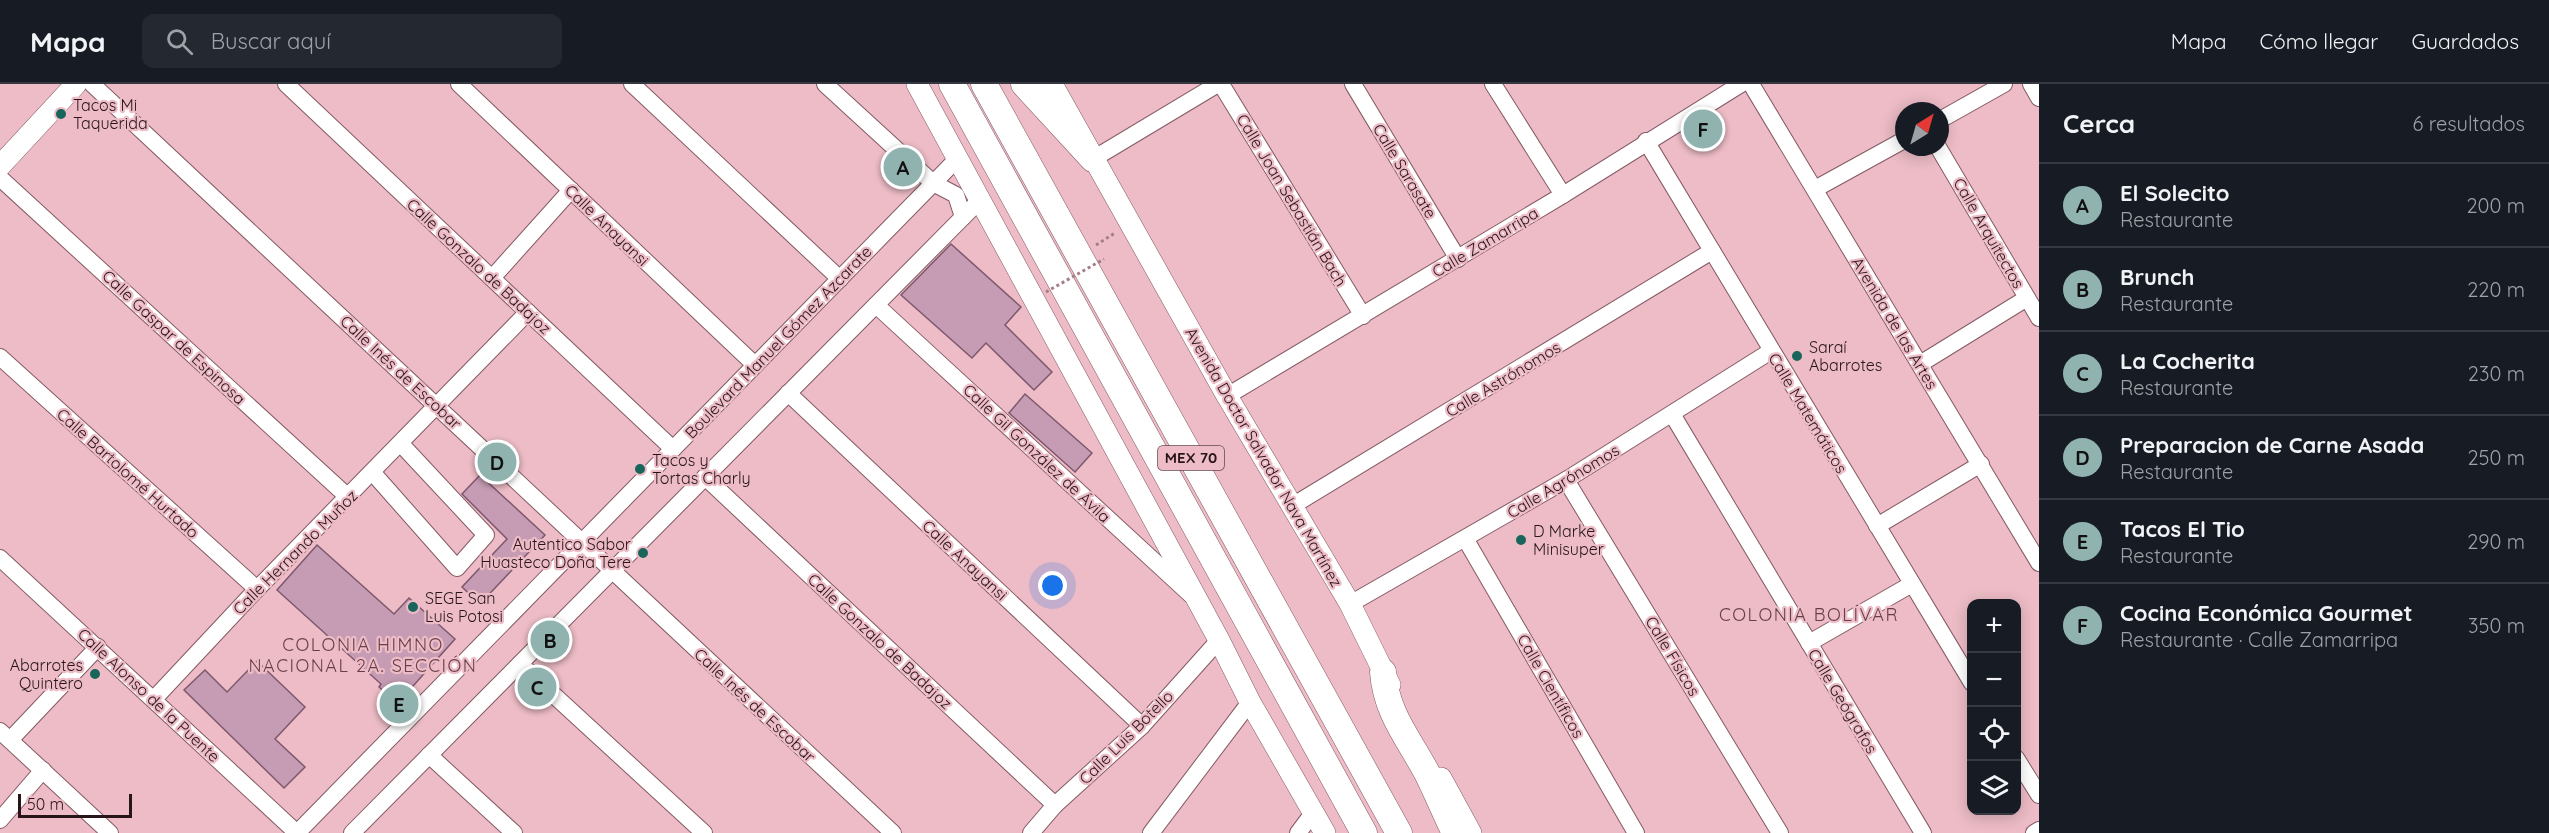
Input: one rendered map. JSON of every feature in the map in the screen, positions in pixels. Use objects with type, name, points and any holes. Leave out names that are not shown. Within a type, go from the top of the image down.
[{"type":"highway","points":[[939,84],[1016,202]]},
{"type":"highway","name":"MEX 70","points":[[952,84],[1364,833]]},
{"type":"highway","name":"MEX 70","points":[[984,84],[1399,833]]},
{"type":"highway","points":[[1024,84],[1094,159]]},
{"type":"highway","points":[[1383,672],[1384,694],[1388,703],[1428,774],[1455,833]]},
{"type":"highway","points":[[1347,802],[1355,833]]},
{"type":"main road","points":[[0,166],[76,84]]},
{"type":"main road","points":[[917,84],[1219,640],[1250,702],[1325,833]]},
{"type":"main road","name":"Avenida Doctor Salvador Nava Martínez","points":[[1052,84],[1227,396],[1350,604],[1383,672],[1472,833]]},
{"type":"street","name":"Calle Inés de Escobar","points":[[93,84],[892,833]]},
{"type":"street","name":"Calle Gonzalo de Badajoz","points":[[286,84],[673,449]]},
{"type":"street","name":"Calle Anayansi","points":[[459,84],[755,365]]},
{"type":"street","points":[[632,84],[840,279]]},
{"type":"street","points":[[825,84],[933,183],[956,195],[963,217]]},
{"type":"street","points":[[1094,159],[1220,84]]},
{"type":"street","name":"Calle Joan Sebastián Bach","points":[[1220,84],[1363,316]]},
{"type":"street","name":"Calle Sarasate","points":[[1353,84],[1458,259]]},
{"type":"street","points":[[1493,84],[1563,195]]},
{"type":"street","name":"Calle Zamarripa","points":[[1227,396],[1458,259],[1741,84]]},
{"type":"street","name":"Avenida de las Artes","points":[[1751,84],[2039,563]]},
{"type":"street","points":[[1949,115],[2004,84]]},
{"type":"street","points":[[2031,84],[2039,98]]},
{"type":"street","name":"Calle Matemáticos","points":[[1646,141],[1967,676]]},
{"type":"street","points":[[1815,189],[1895,145]]},
{"type":"street","name":"Calle Arquitectos","points":[[1943,156],[2039,318]]},
{"type":"street","name":"Boulevard Manuel Gómez Azcarate","points":[[297,833],[957,159]]},
{"type":"street","name":"Calle Gaspar de Espinosa","points":[[0,178],[348,497]]},
{"type":"street","points":[[492,278],[571,190]]},
{"type":"street","points":[[352,833],[980,200]]},
{"type":"street","name":"Calle Astrónomos","points":[[1292,506],[1712,251]]},
{"type":"street","points":[[1920,364],[2027,298]]},
{"type":"street","name":"Calle Gil González de Ávila","points":[[876,305],[1198,602]]},
{"type":"street","name":"Calle Hernando Muñoz","points":[[154,699],[257,589],[528,312]]},
{"type":"street","name":"Calle Agrónomos","points":[[1350,604],[1466,540],[1566,480],[1771,351]]},
{"type":"street","name":"Calle Bartolomé Hurtado","points":[[0,357],[257,589]]},
{"type":"street","name":"Calle Anayansi","points":[[788,393],[1142,726]]},
{"type":"street","name":"Calle Geógrafos","points":[[1672,414],[1923,833]]},
{"type":"street","points":[[373,473],[457,568],[486,536],[401,444]]},
{"type":"street","points":[[1877,526],[1981,464]]},
{"type":"street","name":"Calle Gonzalo de Badajoz","points":[[705,477],[1055,805]]},
{"type":"street","name":"Calle Físicos","points":[[1566,480],[1780,833]]},
{"type":"street","name":"Calle Científicos","points":[[1466,540],[1636,833]]},
{"type":"street","name":"Calle Alonso de la Puente","points":[[0,558],[297,833]]},
{"type":"street","points":[[1809,644],[1912,584]]},
{"type":"street","name":"Calle Luis Botello","points":[[1031,833],[1055,805],[1142,726],[1219,640]]},
{"type":"street","points":[[98,647],[5,735],[110,833]]},
{"type":"street","points":[[520,664],[704,833]]},
{"type":"street","points":[[1152,833],[1250,702]]},
{"type":"street","points":[[429,755],[514,833]]},
{"type":"street","points":[[2018,761],[2039,795]]},
{"type":"street","points":[[0,820],[43,770]]},
{"type":"street","points":[[1298,833],[1313,813]]},
{"type":"street","points":[[2034,833],[2039,830]]},
{"type":"path","points":[[1095,244],[1131,224]]},
{"type":"path","points":[[1046,292],[1104,259]]},
{"type":"building","points":[[951,244],[1021,307],[1005,325],[1052,372],[1034,390],[986,343],[972,358],[901,295]]},
{"type":"building","points":[[1025,394],[1092,453],[1075,472],[1009,413]]},
{"type":"building","points":[[480,475],[545,535],[480,604],[462,587],[507,539],[462,494]]},
{"type":"building","points":[[317,545],[394,614],[409,598],[455,639],[397,704],[379,687],[381,684],[277,590]]},
{"type":"building","points":[[257,661],[305,707],[275,739],[305,767],[284,788],[184,690],[205,670],[227,692]]},
{"type":"place","name":"Tacos Mi Taquerida","points":[[61,114]]},
{"type":"place","name":"Cocina Económica Gourmet","points":[[1703,129]]},
{"type":"place","name":"El Solecito","points":[[903,167]]},
{"type":"place","name":"Saraí Abarrotes","points":[[1797,356]]},
{"type":"place","name":"Preparacion de Carne Asada","points":[[497,462]]},
{"type":"place","name":"Tacos y Tortas Charly","points":[[640,469]]},
{"type":"place","name":"D Marke Minisuper","points":[[1521,540]]},
{"type":"place","name":"Autentico Sabor Huasteco Doña Tere","points":[[643,553]]},
{"type":"place","name":"SEGE San Luis Potosi","points":[[413,607]]},
{"type":"place","name":"Brunch","points":[[550,640]]},
{"type":"place","name":"Abarrotes Quintero","points":[[95,674]]},
{"type":"place","name":"La Cocherita","points":[[537,687]]},
{"type":"place","name":"Tacos El Tio","points":[[399,704]]},
{"type":"district","name":"COLONIA BOLÍVAR","points":[[1809,615]]},
{"type":"district","name":"COLONIA HIMNO NACIONAL 2A. SECCIÓN","points":[[363,655]]}]
